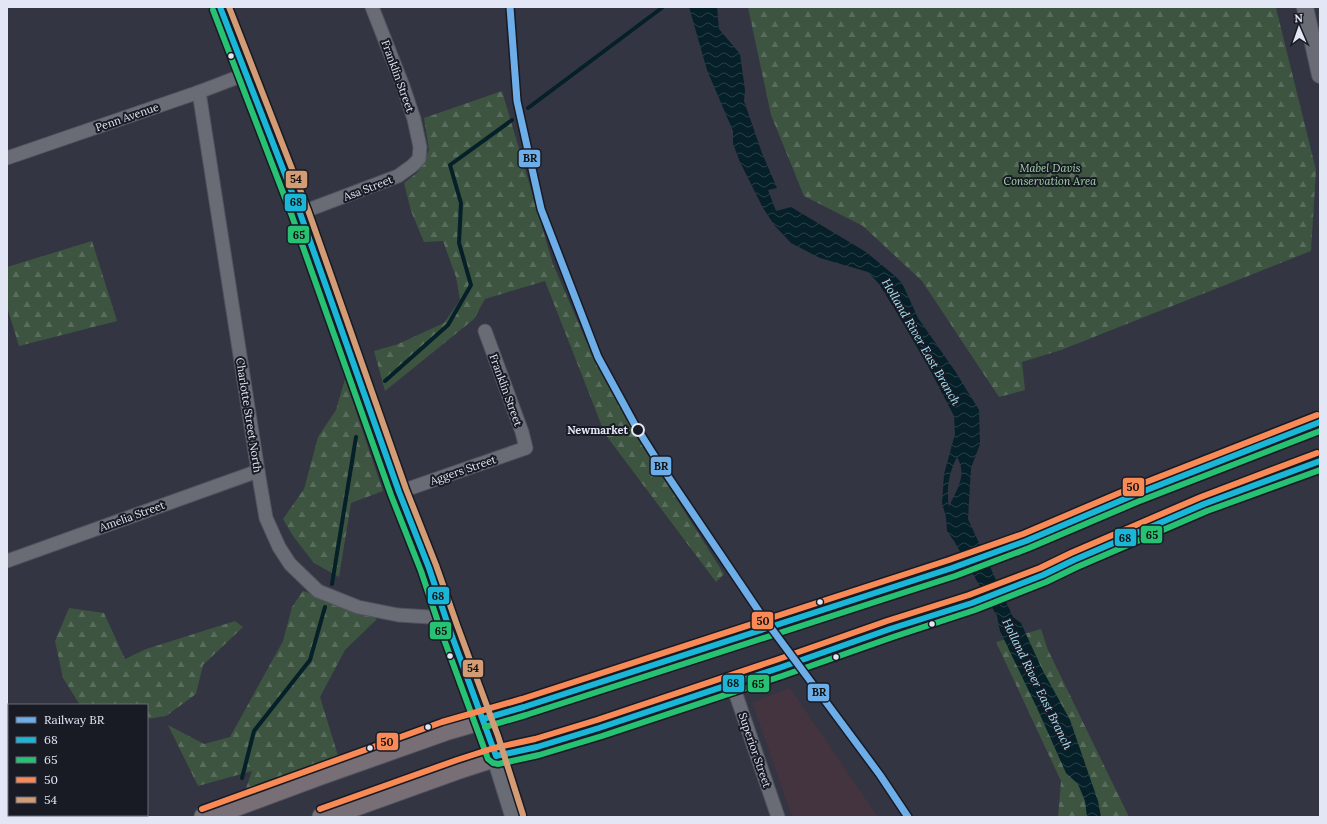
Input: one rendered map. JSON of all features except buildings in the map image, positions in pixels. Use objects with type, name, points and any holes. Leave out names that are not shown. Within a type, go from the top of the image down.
[{"type":"main road","points":[[225,8],[246,74],[300,213],[399,492],[429,568],[493,747],[515,817]]},
{"type":"main road","points":[[205,817],[445,730],[524,707],[952,568],[1026,541],[1134,495],[1320,422]]},
{"type":"main road","points":[[323,817],[459,768],[493,747],[537,747],[779,668],[890,628],[972,603],[1043,575],[1080,557],[1204,504],[1320,461]]},
{"type":"street","name":"Franklin Street","points":[[372,7],[403,86],[414,119],[420,147]]},
{"type":"street","points":[[1305,7],[1320,75]]},
{"type":"street","name":"Penn Avenue","points":[[7,158],[199,92],[246,74]]},
{"type":"street","name":"Charlotte Street North","points":[[199,92],[266,518],[279,547],[290,564],[318,591],[334,598],[358,607],[391,614],[446,618]]},
{"type":"street","name":"Asa Street","points":[[300,213],[398,176],[412,166],[418,159],[420,147]]},
{"type":"street","name":"Franklin Street","points":[[484,331],[522,432],[526,448]]},
{"type":"street","name":"Aggers Street","points":[[399,492],[526,448]]},
{"type":"street","name":"Amelia Street","points":[[7,560],[258,471]]},
{"type":"street","name":"Superior Street","points":[[732,683],[778,817]]},
{"type":"shaded area","points":[[790,688],[878,817],[792,817],[752,702]]},
{"type":"green space","name":"Mabel Davis Conservation Area","points":[[748,7],[1276,8],[1316,170],[1311,251],[1061,350],[1022,362],[1025,390],[999,397],[922,281],[863,226],[804,196],[771,115]]},
{"type":"green space","points":[[502,91],[553,264],[587,343],[628,422],[724,574],[716,582],[605,434],[545,281],[485,299],[474,319],[385,391],[374,351],[398,344],[444,323],[460,300],[456,277],[443,241],[424,242],[411,211],[404,183],[418,172],[429,150],[424,118]]},
{"type":"green space","points":[[92,241],[117,321],[19,346],[7,307],[7,267]]},
{"type":"green space","points":[[345,379],[383,491],[351,503],[339,577],[314,563],[293,536],[283,519],[304,489],[318,437],[336,410]]},
{"type":"green space","points":[[303,591],[339,603],[377,619],[345,650],[320,697],[340,762],[244,794],[252,771],[198,786],[168,725],[204,744],[230,737],[283,641],[292,607]]},
{"type":"green space","points":[[69,608],[104,613],[125,659],[146,649],[235,621],[243,627],[203,665],[196,694],[166,716],[148,719],[148,704],[79,704],[63,678],[55,641]]},
{"type":"green space","points":[[1041,629],[1048,650],[1129,817],[1058,817],[1061,781],[996,642]]},
{"type":"water","name":"Holland River East Branch","points":[[689,7],[717,7],[719,29],[740,54],[745,90],[744,101],[762,153],[777,188],[768,190],[776,211],[791,207],[866,252],[895,276],[902,283],[918,318],[955,371],[979,410],[980,444],[971,468],[968,519],[1013,617],[1021,623],[1042,669],[1070,720],[1098,801],[1101,817],[1087,817],[1085,801],[1078,784],[1066,773],[1000,631],[997,616],[947,531],[946,517],[942,503],[944,474],[955,434],[954,416],[929,368],[879,284],[868,272],[820,258],[791,243],[775,226],[763,208],[740,162],[733,144],[733,131],[707,70]],"holes":[[[957,457],[960,464],[960,483],[949,507],[949,481]]]},
{"type":"waterway","points":[[528,108],[663,7]]},
{"type":"waterway","points":[[385,381],[448,325],[471,285],[459,243],[461,203],[450,165],[512,120]]},
{"type":"waterway","points":[[332,584],[356,437]]},
{"type":"waterway","points":[[242,778],[254,731],[310,660],[325,607]]},
{"type":"rail line","name":"BR","points":[[510,7],[517,101],[541,209],[598,357],[635,425],[657,460],[760,613],[880,775],[908,817]]},
{"type":"transit line","name":"68","points":[[220,7],[300,213],[399,492],[429,568],[449,628],[496,756],[537,747],[599,728],[890,629],[972,603],[1043,575],[1074,560],[1204,504],[1320,461]]},
{"type":"transit line","name":"54","points":[[229,7],[308,210],[406,489],[436,565],[498,736],[523,815]]},
{"type":"transit line","name":"65","points":[[213,10],[292,216],[391,495],[421,571],[441,631],[488,759],[493,763],[498,764],[539,755],[602,736],[975,610],[1046,582],[1077,567],[1207,511],[1320,470]]},
{"type":"transit line","name":"50","points":[[202,809],[442,722],[522,699],[949,560],[1023,534],[1131,488],[1317,415]]},
{"type":"transit line","name":"68","points":[[483,719],[952,568],[1026,541],[1134,495],[1320,422]]},
{"type":"transit line","name":"65","points":[[485,727],[955,576],[1029,548],[1137,502],[1320,431]]},
{"type":"transit line","name":"50","points":[[320,809],[457,760],[494,748],[535,739],[597,720],[887,621],[969,595],[1040,568],[1071,553],[1201,497],[1317,453]]},
{"type":"place","name":"Newmarket","points":[[638,430]]}]
